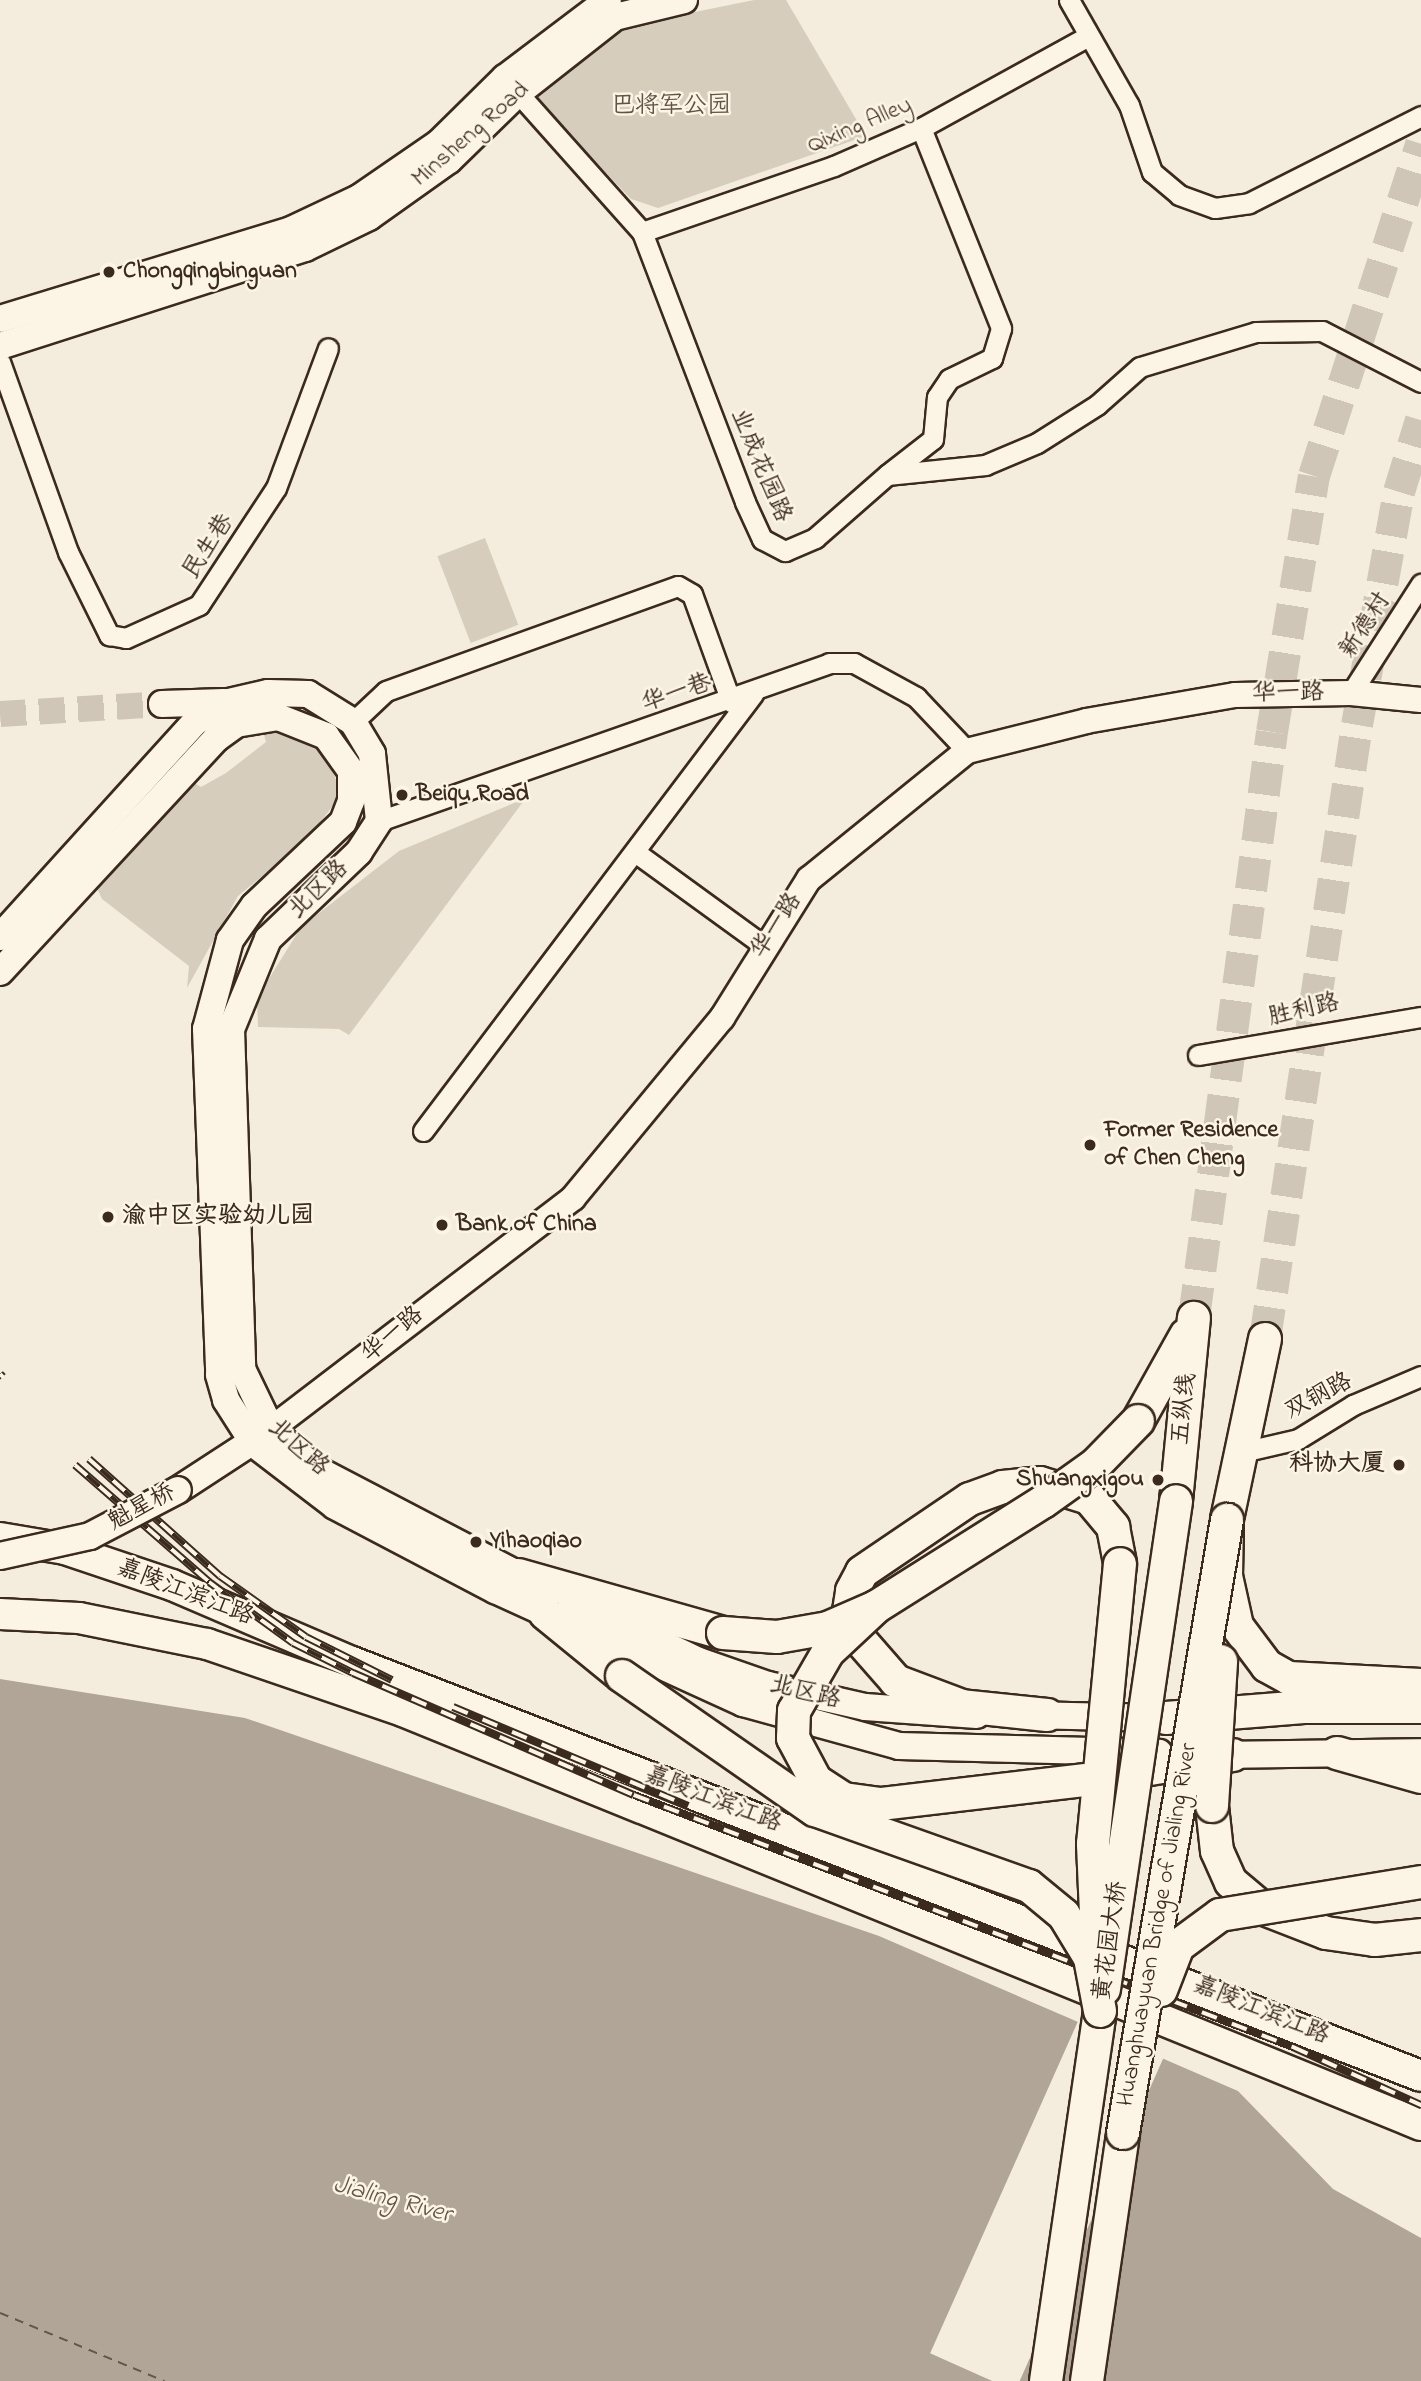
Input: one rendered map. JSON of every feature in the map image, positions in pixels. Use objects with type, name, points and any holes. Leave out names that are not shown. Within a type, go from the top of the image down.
[{"type":"highway","name":"五纵线","points":[[876,1607],[1043,1502],[1096,1464],[1138,1421],[1194,1318],[1176,1501]]},
{"type":"highway","points":[[1236,1461],[1265,1339]]},
{"type":"highway","name":"Huanghuayuan Bridge of Jialing River","points":[[1087,2381],[1123,2133],[1236,1461]]},
{"type":"highway","points":[[1047,1716],[962,1706],[896,1681],[861,1641],[849,1611],[852,1591],[862,1572],[970,1500],[1003,1487],[1040,1483],[1089,1498],[1113,1527],[1120,1564],[1093,1844],[1100,2011]]},
{"type":"highway","name":"黄花园大桥","points":[[1046,2381],[1176,1501]]},
{"type":"highway","points":[[1227,1520],[1212,1806],[1217,1851],[1231,1882],[1262,1908],[1326,1933],[1375,1940],[1421,1935]]},
{"type":"highway","points":[[518,1575],[723,1633],[777,1637],[828,1628],[876,1607]]},
{"type":"highway","points":[[1226,1576],[1237,1626],[1267,1666],[1289,1678],[1421,1685]]},
{"type":"highway","points":[[876,1607],[828,1652],[794,1711],[793,1738],[816,1781],[844,1799],[881,1804],[1085,1780],[1233,1755]]},
{"type":"highway","points":[[545,1613],[622,1676],[815,1810],[1029,1886],[1064,1915],[1090,1958],[1100,2011]]},
{"type":"highway","points":[[1166,1718],[1304,1707],[1421,1707]]},
{"type":"highway","points":[[1337,1753],[1421,1777]]},
{"type":"highway","points":[[1123,2133],[1168,1965],[1196,1929],[1245,1906],[1421,1882]]},
{"type":"main road","points":[[609,4],[684,0]]},
{"type":"main road","name":"Minsheng Road","points":[[0,319],[291,230],[359,198],[439,143],[609,4]]},
{"type":"main road","name":"Minsheng Road","points":[[0,346],[305,248],[369,217],[449,160],[511,85]]},
{"type":"main road","points":[[162,704],[229,702],[268,693],[308,694],[353,722],[372,754],[379,821]]},
{"type":"main road","points":[[0,937],[195,722],[229,702]]},
{"type":"main road","name":"北区路","points":[[0,972],[217,738],[255,719],[303,723],[326,736],[351,771],[351,801],[343,822],[254,906],[230,940],[206,1029],[219,1375],[226,1400],[335,1506],[545,1613],[695,1684],[786,1717],[899,1746],[1233,1755],[1421,1752]]},
{"type":"main road","points":[[195,722],[196,737],[217,738]]},
{"type":"main road","name":"北区路","points":[[379,821],[359,852],[268,939],[231,1029],[240,1351],[263,1436],[344,1488],[699,1661],[830,1700],[938,1715],[1421,1721]]},
{"type":"main road","name":"魁星桥","points":[[0,1556],[90,1536],[178,1490],[263,1436]]},
{"type":"main road","name":"嘉陵江滨江路","points":[[0,1538],[65,1549],[172,1585],[352,1662],[1213,1990],[1421,2076]]},
{"type":"main road","name":"嘉陵江滨江路","points":[[0,1614],[79,1618],[207,1643],[403,1711],[1421,2125]]},
{"type":"main road","points":[[786,1717],[772,1703],[774,1693],[830,1700]]},
{"type":"street","points":[[1069,0],[1085,38],[1129,104],[1152,172],[1179,195],[1215,208],[1249,204],[1421,116]]},
{"type":"street","name":"Qixing Alley","points":[[642,232],[834,166],[921,128],[1085,38]]},
{"type":"street","name":"业成花园路","points":[[511,85],[642,232],[762,539],[785,551],[815,538],[887,475]]},
{"type":"street","points":[[887,475],[933,439],[937,397],[949,379],[992,358],[1001,328],[921,128]]},
{"type":"street","points":[[887,475],[985,465],[1037,443],[1140,367],[1256,332],[1322,331],[1421,382]]},
{"type":"street","name":"民生巷","points":[[0,362],[68,552],[109,635],[126,638],[200,605],[276,488],[328,348]]},
{"type":"street","name":"新德村","points":[[1351,693],[1421,584]]},
{"type":"street","points":[[353,722],[386,691],[678,586],[692,594],[732,702]]},
{"type":"street","name":"华一巷","points":[[379,821],[732,702],[829,663],[854,663],[916,697],[967,751]]},
{"type":"street","points":[[424,1131],[754,693]]},
{"type":"street","name":"华一路","points":[[263,1436],[573,1198],[722,1018],[763,944],[809,879],[967,751],[1063,725],[1235,695],[1351,693],[1421,700]]},
{"type":"street","points":[[635,852],[763,944]]},
{"type":"street","name":"胜利路","points":[[1198,1055],[1421,1017]]},
{"type":"street","name":"双钢路","points":[[1236,1461],[1298,1439],[1353,1405],[1421,1376]]},
{"type":"green space","name":"巴将军公园","points":[[754,0],[786,0],[866,136],[658,208],[631,199],[539,103],[538,90],[611,29]]},
{"type":"green space","points":[[485,538],[518,625],[471,643],[437,556]]},
{"type":"green space","points":[[263,731],[291,731],[323,748],[339,787],[335,803],[307,839],[238,896],[187,988],[189,966],[102,899],[96,886],[191,781],[201,787],[226,773],[266,742]]},
{"type":"green space","points":[[526,798],[349,1035],[339,1029],[258,1027],[257,998],[301,927],[399,851]]},
{"type":"water","name":"Jialing River","points":[[0,1679],[245,1718],[879,1936],[1238,2091],[1333,2189],[1421,2238],[1421,2381],[0,2381]]},
{"type":"pier","points":[[1079,2019],[1164,2057],[1020,2381],[992,2381],[930,2353]]},
{"type":"ferry route","points":[[0,2313],[164,2381]]},
{"type":"tunnel","points":[[1194,1318],[1272,732],[1314,476],[1421,144]]},
{"type":"tunnel","points":[[1265,1339],[1357,725],[1399,492],[1421,420]]},
{"type":"tunnel","points":[[0,714],[162,704]]},
{"type":"railway","points":[[0,1374],[3,1377]]},
{"type":"railway","points":[[89,1459],[220,1576],[306,1637],[392,1680]]},
{"type":"railway","points":[[75,1465],[209,1582],[293,1643],[353,1673],[634,1795],[1293,2047],[1421,2105]]},
{"type":"railway","points":[[453,1707],[688,1806]]},
{"type":"place","name":"Chongqingbinguan","points":[[109,272]]},
{"type":"place","name":"Beiqu Road","points":[[402,795]]},
{"type":"place","name":"Former Residence of Chen Cheng","points":[[1090,1145]]},
{"type":"place","name":"渝中区实验幼儿园","points":[[108,1217]]},
{"type":"place","name":"Bank of China","points":[[442,1225]]},
{"type":"place","name":"科协大厦","points":[[1399,1465]]},
{"type":"place","name":"Shuangxigou","points":[[1158,1480]]},
{"type":"place","name":"Yihaoqiao","points":[[476,1542]]}]
